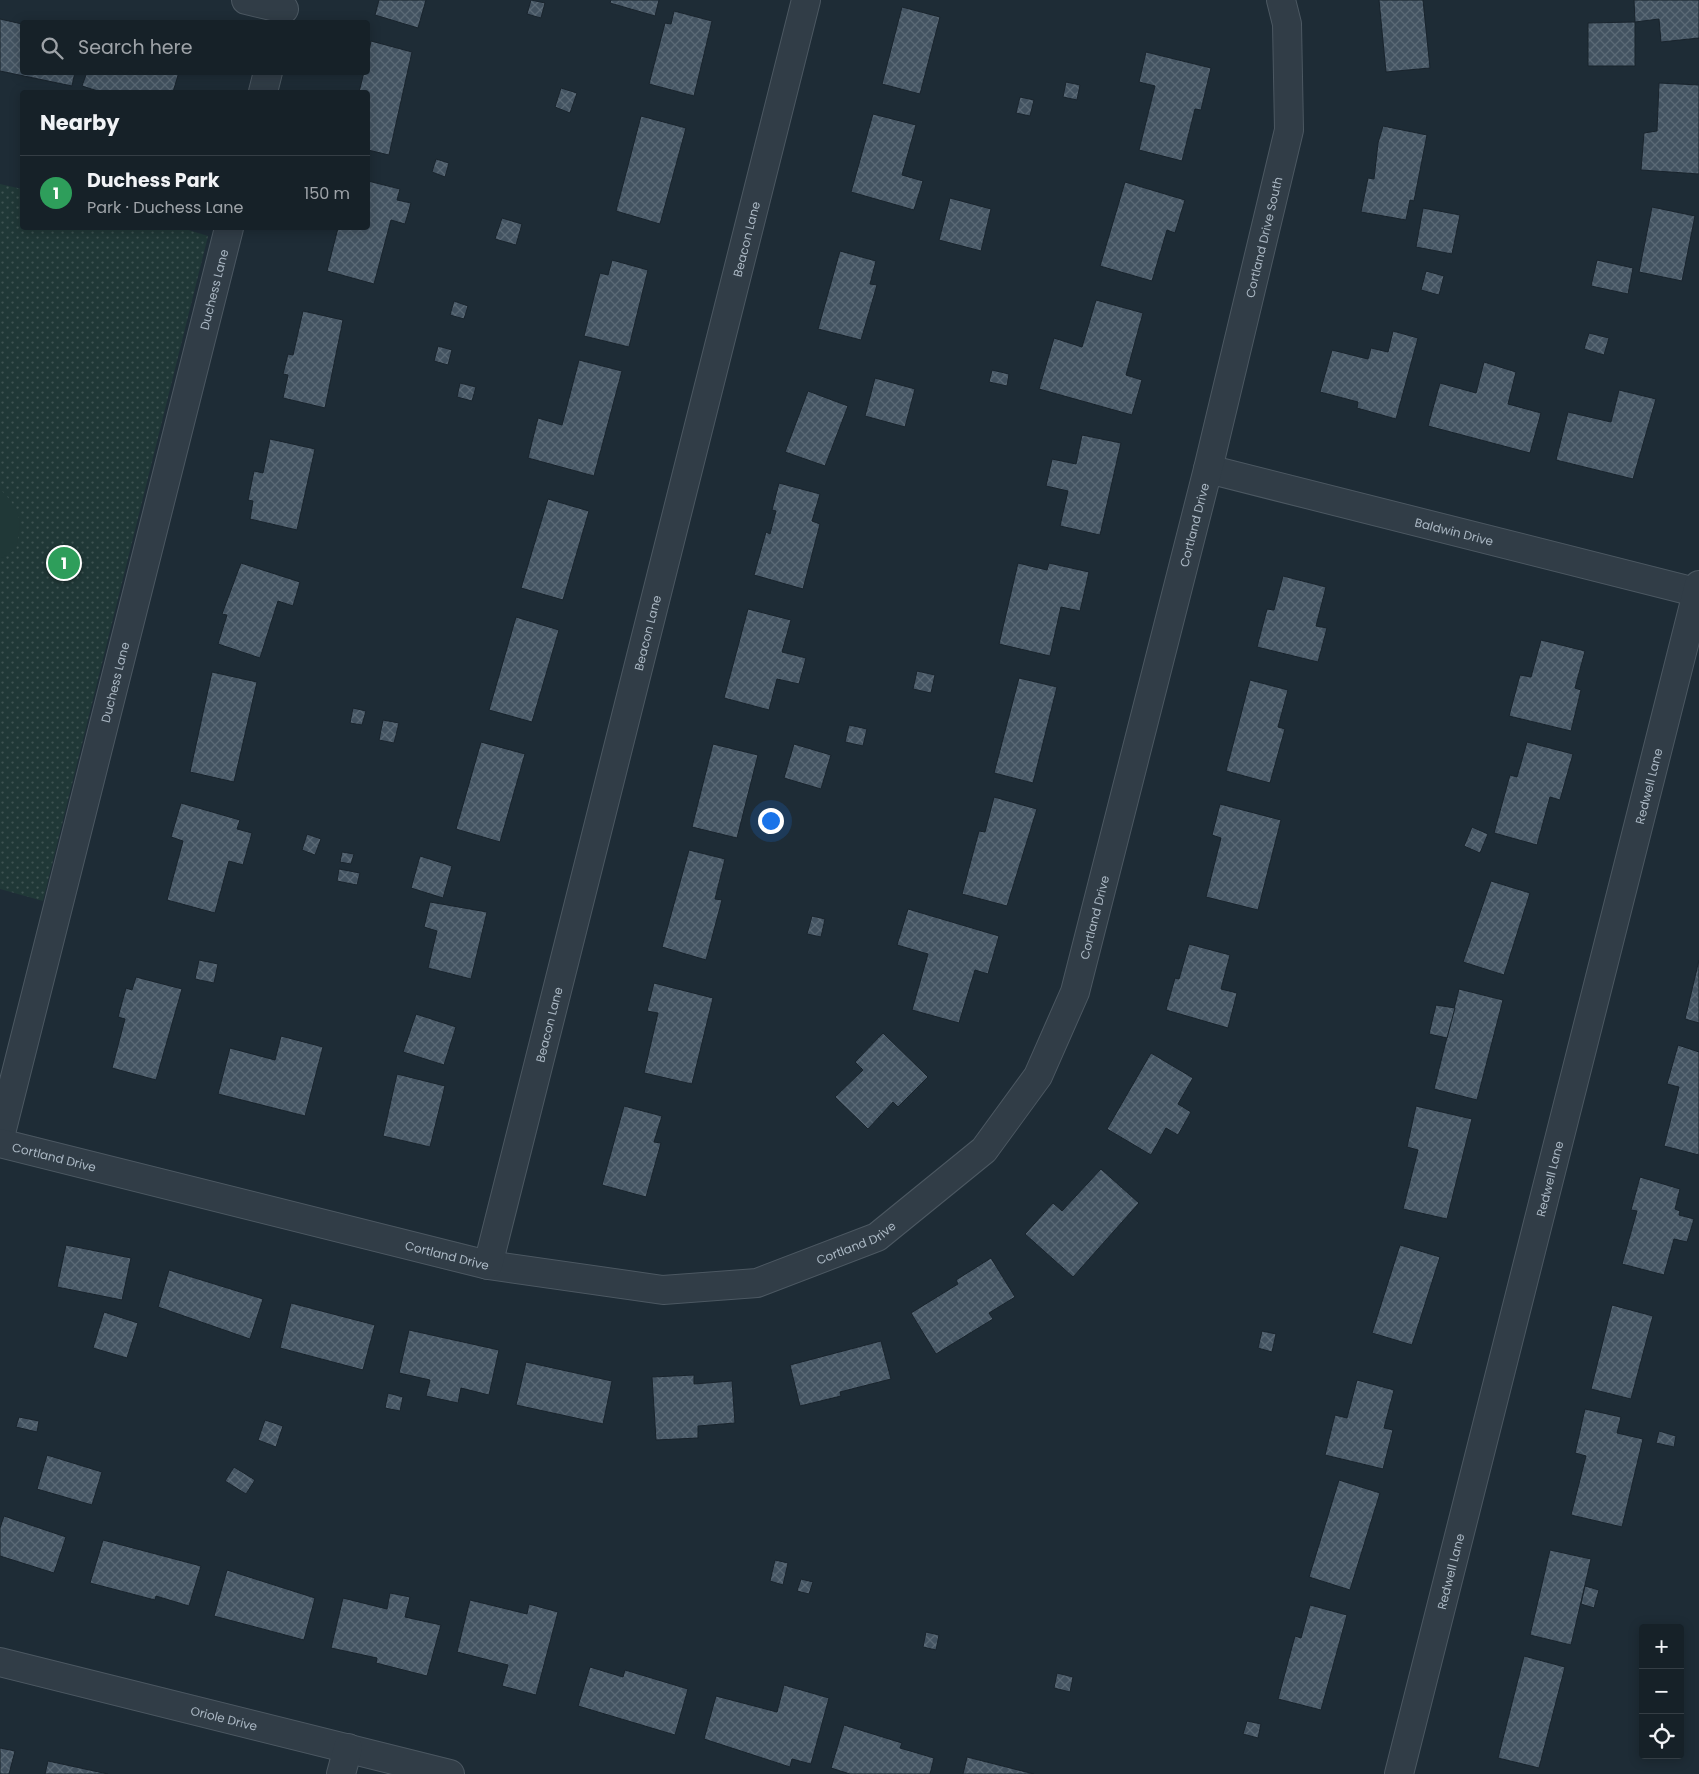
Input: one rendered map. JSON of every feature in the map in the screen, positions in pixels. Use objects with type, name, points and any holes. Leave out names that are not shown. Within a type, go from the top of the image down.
[{"type":"street","points":[[246,0],[284,11]]},
{"type":"street","name":"Beacon Lane","points":[[488,1265],[806,0]]},
{"type":"street","name":"Cortland Drive South","points":[[1208,469],[1289,130],[1288,24],[1281,0]]},
{"type":"street","points":[[264,90],[267,75]]},
{"type":"street","name":"Duchess Lane","points":[[0,1137],[228,230]]},
{"type":"street","name":"Cortland Drive","points":[[0,1143],[488,1265],[663,1290],[757,1283],[877,1237],[984,1150],[1038,1076],[1075,992],[1208,469]]},
{"type":"street","name":"Baldwin Drive","points":[[1208,469],[1698,590]]},
{"type":"street","name":"Redwell Lane","points":[[1399,1774],[1698,590]]},
{"type":"street","name":"Oriole Drive","points":[[0,1662],[450,1774]]},
{"type":"street","points":[[341,1774],[348,1748]]},
{"type":"green space","points":[[0,184],[20,189],[20,230],[188,230],[208,236],[43,901],[0,889]]},
{"type":"green space","points":[[0,489],[16,510],[19,530],[16,549],[0,559]]},
{"type":"building","points":[[379,0],[426,0],[418,28],[375,15]]},
{"type":"building","points":[[531,0],[545,3],[541,18],[527,14]]},
{"type":"building","points":[[611,0],[659,0],[655,16],[610,3]]},
{"type":"building","points":[[1379,0],[1423,0],[1430,68],[1386,72]]},
{"type":"building","points":[[1634,0],[1699,0],[1699,38],[1661,42],[1659,19],[1635,22]]},
{"type":"building","points":[[902,7],[940,17],[920,94],[882,84]]},
{"type":"building","points":[[674,11],[712,21],[694,96],[649,84],[665,23],[671,24]]},
{"type":"building","points":[[0,19],[20,24],[20,75],[74,75],[72,86],[0,71]]},
{"type":"building","points":[[1635,22],[1635,66],[1588,66],[1588,23]]},
{"type":"building","points":[[371,41],[412,52],[389,155],[370,150],[370,90],[360,90],[363,75],[370,75]]},
{"type":"building","points":[[1146,52],[1211,68],[1201,110],[1195,109],[1182,161],[1139,150],[1155,86],[1139,82]]},
{"type":"building","points":[[86,75],[178,75],[174,90],[95,90],[82,86]]},
{"type":"building","points":[[1066,82],[1080,85],[1077,100],[1063,97]]},
{"type":"building","points":[[1659,83],[1699,85],[1699,174],[1641,170],[1644,133],[1657,131]]},
{"type":"building","points":[[561,88],[577,93],[570,113],[555,107]]},
{"type":"building","points":[[1020,97],[1034,100],[1030,116],[1016,113]]},
{"type":"building","points":[[873,114],[916,125],[902,175],[923,181],[914,210],[851,192]]},
{"type":"building","points":[[641,116],[686,128],[660,224],[616,211]]},
{"type":"building","points":[[1383,126],[1427,135],[1414,201],[1410,200],[1406,220],[1361,212],[1368,178],[1374,179],[1378,143]]},
{"type":"building","points":[[436,159],[449,163],[445,177],[432,172]]},
{"type":"building","points":[[370,182],[400,189],[397,200],[411,203],[405,224],[391,220],[374,284],[327,271],[337,230],[370,230]]},
{"type":"building","points":[[1125,182],[1185,200],[1175,233],[1167,230],[1152,281],[1100,266]]},
{"type":"building","points":[[950,198],[991,209],[981,251],[939,240]]},
{"type":"building","points":[[1652,207],[1695,216],[1682,281],[1639,272]]},
{"type":"building","points":[[1423,208],[1460,215],[1452,254],[1416,247]]},
{"type":"building","points":[[502,218],[522,224],[516,245],[495,239]]},
{"type":"building","points":[[840,251],[876,261],[870,284],[877,285],[861,340],[818,329]]},
{"type":"building","points":[[612,260],[648,270],[629,347],[584,336],[600,273],[608,275]]},
{"type":"building","points":[[1597,260],[1633,268],[1628,294],[1591,286]]},
{"type":"building","points":[[1426,271],[1444,276],[1439,295],[1421,290]]},
{"type":"building","points":[[1096,300],[1143,313],[1126,375],[1142,380],[1132,415],[1039,389],[1054,338],[1082,347]]},
{"type":"building","points":[[454,301],[468,306],[464,319],[450,315]]},
{"type":"building","points":[[303,311],[343,320],[325,408],[283,398],[288,375],[283,374],[288,354],[293,355]]},
{"type":"building","points":[[1393,331],[1418,338],[1396,419],[1357,408],[1358,402],[1320,392],[1332,350],[1368,359],[1371,348],[1388,352]]},
{"type":"building","points":[[1589,333],[1609,338],[1604,355],[1584,349]]},
{"type":"building","points":[[438,346],[452,350],[448,365],[434,361]]},
{"type":"building","points":[[579,360],[622,371],[594,476],[528,458],[538,418],[562,425]]},
{"type":"building","points":[[1484,362],[1516,372],[1508,404],[1541,413],[1530,453],[1428,426],[1440,383],[1476,393]]},
{"type":"building","points":[[992,370],[1009,374],[1007,386],[989,382]]},
{"type":"building","points":[[875,378],[915,389],[905,427],[865,416]]},
{"type":"building","points":[[460,383],[476,387],[472,401],[457,397]]},
{"type":"building","points":[[1619,390],[1656,399],[1633,479],[1556,460],[1568,412],[1611,422]]},
{"type":"building","points":[[808,391],[848,406],[825,466],[785,452]]},
{"type":"building","points":[[1082,435],[1121,443],[1100,535],[1060,526],[1068,491],[1046,486],[1052,459],[1076,464]]},
{"type":"building","points":[[270,439],[315,449],[297,530],[250,519],[253,501],[248,500],[254,471],[263,473]]},
{"type":"building","points":[[779,483],[820,494],[812,521],[820,524],[803,589],[754,575],[766,532],[770,534],[776,511],[772,510]]},
{"type":"building","points":[[548,499],[589,511],[563,600],[521,588]]},
{"type":"building","points":[[241,563],[300,582],[293,606],[278,601],[260,658],[218,644],[227,615],[222,614]]},
{"type":"building","points":[[1018,563],[1047,570],[1049,563],[1089,572],[1080,611],[1061,607],[1050,656],[999,644]]},
{"type":"building","points":[[1283,576],[1326,587],[1316,626],[1327,628],[1318,662],[1257,647],[1267,609],[1274,610]]},
{"type":"building","points":[[748,609],[791,620],[782,652],[806,658],[799,684],[777,679],[769,710],[724,698]]},
{"type":"building","points":[[516,617],[559,630],[532,722],[489,710]]},
{"type":"building","points":[[1541,640],[1585,651],[1575,688],[1581,690],[1571,731],[1509,716],[1520,675],[1531,677]]},
{"type":"building","points":[[917,671],[935,675],[931,693],[913,689]]},
{"type":"building","points":[[212,672],[257,682],[234,782],[190,772]]},
{"type":"building","points":[[1019,678],[1057,687],[1033,783],[994,773]]},
{"type":"building","points":[[1250,680],[1288,690],[1278,727],[1285,729],[1270,783],[1226,771]]},
{"type":"building","points":[[353,708],[366,711],[362,725],[350,723]]},
{"type":"building","points":[[383,720],[399,723],[394,743],[379,740]]},
{"type":"building","points":[[849,725],[867,729],[863,746],[845,742]]},
{"type":"building","points":[[481,742],[525,754],[500,842],[456,829]]},
{"type":"building","points":[[1527,742],[1573,754],[1560,800],[1550,797],[1537,845],[1494,833],[1510,775],[1517,777]]},
{"type":"building","points":[[713,744],[758,755],[737,838],[692,827]]},
{"type":"building","points":[[794,744],[831,755],[821,789],[784,778]]},
{"type":"building","points":[[994,797],[1037,809],[1007,906],[962,894],[979,831],[985,832]]},
{"type":"building","points":[[181,803],[240,820],[237,829],[252,833],[243,865],[229,861],[215,913],[167,900],[183,841],[171,837]]},
{"type":"building","points":[[1220,804],[1281,820],[1258,910],[1206,897],[1221,838],[1212,835]]},
{"type":"building","points":[[1472,827],[1488,834],[1480,853],[1464,846]]},
{"type":"building","points":[[307,834],[321,839],[315,855],[302,850]]},
{"type":"building","points":[[689,850],[725,859],[715,899],[722,900],[706,960],[662,947]]},
{"type":"building","points":[[342,852],[354,854],[351,864],[340,862]]},
{"type":"building","points":[[420,856],[452,866],[443,898],[411,888]]},
{"type":"building","points":[[339,869],[360,873],[357,885],[337,881]]},
{"type":"building","points":[[1491,881],[1530,893],[1504,975],[1463,962]]},
{"type":"building","points":[[430,902],[487,912],[471,979],[428,968],[437,931],[424,927]]},
{"type":"building","points":[[908,909],[999,936],[988,974],[975,970],[959,1023],[912,1010],[928,954],[897,945]]},
{"type":"building","points":[[812,916],[825,919],[821,937],[807,934]]},
{"type":"building","points":[[1189,944],[1230,955],[1221,989],[1237,993],[1228,1028],[1166,1010],[1175,978],[1179,979]]},
{"type":"building","points":[[199,960],[218,964],[214,983],[195,979]]},
{"type":"building","points":[[1699,960],[1699,1023],[1685,1019]]},
{"type":"building","points":[[136,977],[182,989],[156,1080],[112,1068],[125,1019],[118,1017],[126,988],[132,990]]},
{"type":"building","points":[[654,983],[713,998],[692,1084],[644,1073],[658,1013],[647,1011]]},
{"type":"building","points":[[1459,989],[1503,1000],[1477,1100],[1434,1089]]},
{"type":"building","points":[[1436,1005],[1455,1008],[1447,1038],[1429,1034]]},
{"type":"building","points":[[416,1014],[456,1027],[444,1065],[403,1052]]},
{"type":"building","points":[[883,1033],[928,1077],[898,1107],[893,1102],[868,1129],[835,1097],[863,1070],[855,1062]]},
{"type":"building","points":[[281,1036],[323,1047],[305,1116],[218,1094],[230,1048],[275,1060]]},
{"type":"building","points":[[1678,1045],[1699,1052],[1699,1155],[1664,1146],[1679,1087],[1667,1084]]},
{"type":"building","points":[[1151,1053],[1193,1078],[1178,1104],[1191,1112],[1178,1135],[1166,1128],[1151,1155],[1107,1129]]},
{"type":"building","points":[[397,1074],[445,1086],[430,1147],[383,1136]]},
{"type":"building","points":[[624,1106],[662,1116],[654,1142],[661,1143],[646,1197],[602,1185]]},
{"type":"building","points":[[1416,1106],[1472,1119],[1447,1219],[1403,1209],[1418,1150],[1407,1147]]},
{"type":"building","points":[[1101,1169],[1139,1203],[1073,1277],[1025,1234],[1053,1203],[1062,1211]]},
{"type":"building","points":[[1640,1177],[1680,1189],[1675,1209],[1680,1211],[1679,1215],[1694,1219],[1687,1242],[1674,1239],[1664,1275],[1622,1264],[1637,1211],[1631,1210]]},
{"type":"building","points":[[66,1245],[131,1258],[122,1300],[57,1287]]},
{"type":"building","points":[[1400,1245],[1440,1257],[1412,1345],[1372,1333]]},
{"type":"building","points":[[991,1258],[1015,1297],[989,1313],[993,1319],[936,1354],[911,1313],[958,1284],[956,1280]]},
{"type":"building","points":[[169,1270],[263,1299],[250,1339],[158,1307]]},
{"type":"building","points":[[291,1303],[375,1325],[363,1370],[280,1348]]},
{"type":"building","points":[[1612,1305],[1653,1316],[1631,1399],[1591,1389]]},
{"type":"building","points":[[104,1312],[138,1323],[127,1358],[93,1348]]},
{"type":"building","points":[[409,1330],[499,1350],[489,1395],[461,1388],[458,1403],[426,1396],[430,1380],[399,1373]]},
{"type":"building","points":[[1262,1331],[1276,1334],[1272,1352],[1258,1348]]},
{"type":"building","points":[[881,1341],[891,1379],[840,1392],[841,1396],[800,1406],[790,1365]]},
{"type":"building","points":[[526,1362],[612,1381],[603,1424],[516,1405]]},
{"type":"building","points":[[694,1375],[694,1384],[732,1381],[735,1423],[698,1426],[698,1438],[656,1440],[652,1377]]},
{"type":"building","points":[[1357,1380],[1394,1390],[1384,1428],[1393,1430],[1383,1469],[1325,1455],[1335,1415],[1347,1418]]},
{"type":"building","points":[[388,1393],[403,1397],[400,1411],[385,1408]]},
{"type":"building","points":[[1585,1409],[1621,1417],[1617,1433],[1643,1439],[1622,1527],[1571,1515],[1586,1456],[1575,1453]]},
{"type":"building","points":[[19,1417],[39,1421],[37,1432],[16,1427]]},
{"type":"building","points":[[265,1420],[283,1426],[276,1447],[258,1440]]},
{"type":"building","points":[[1659,1431],[1676,1436],[1674,1447],[1656,1443]]},
{"type":"building","points":[[47,1455],[102,1472],[92,1505],[37,1489]]},
{"type":"building","points":[[234,1467],[255,1480],[246,1494],[225,1481]]},
{"type":"building","points":[[1339,1480],[1380,1493],[1350,1590],[1309,1577]]},
{"type":"building","points":[[4,1516],[66,1537],[54,1573],[0,1556],[0,1528]]},
{"type":"building","points":[[103,1540],[201,1566],[189,1606],[156,1596],[155,1600],[90,1583]]},
{"type":"building","points":[[1550,1550],[1591,1559],[1571,1645],[1530,1635]]},
{"type":"building","points":[[775,1560],[788,1563],[783,1585],[770,1581]]},
{"type":"building","points":[[227,1570],[315,1598],[304,1640],[214,1616]]},
{"type":"building","points":[[801,1579],[813,1582],[809,1594],[797,1591]]},
{"type":"building","points":[[1585,1586],[1599,1590],[1594,1608],[1581,1604]]},
{"type":"building","points":[[390,1593],[410,1597],[405,1617],[441,1625],[427,1676],[376,1663],[377,1658],[331,1648],[343,1598],[387,1609]]},
{"type":"building","points":[[470,1600],[527,1614],[529,1604],[558,1612],[536,1695],[502,1686],[508,1665],[457,1652]]},
{"type":"building","points":[[1310,1605],[1347,1615],[1321,1710],[1278,1699],[1295,1636],[1301,1638]]},
{"type":"building","points":[[926,1632],[939,1635],[936,1650],[923,1647]]},
{"type":"building","points":[[1524,1656],[1565,1667],[1539,1768],[1498,1758]]},
{"type":"building","points":[[590,1667],[623,1677],[625,1670],[688,1689],[675,1735],[578,1706]]},
{"type":"building","points":[[1057,1673],[1073,1677],[1070,1692],[1054,1688]]},
{"type":"building","points":[[784,1685],[829,1698],[811,1764],[792,1759],[790,1767],[704,1739],[716,1696],[777,1712]]},
{"type":"building","points":[[1247,1721],[1261,1724],[1258,1738],[1243,1734]]},
{"type":"building","points":[[844,1725],[902,1743],[900,1748],[934,1758],[930,1774],[850,1774],[831,1768]]},
{"type":"building","points":[[0,1748],[15,1751],[9,1774],[0,1774]]},
{"type":"building","points":[[967,1757],[1034,1774],[963,1774]]},
{"type":"building","points":[[48,1761],[108,1774],[45,1774]]},
{"type":"place","name":"Duchess Park","points":[[64,563]]}]
